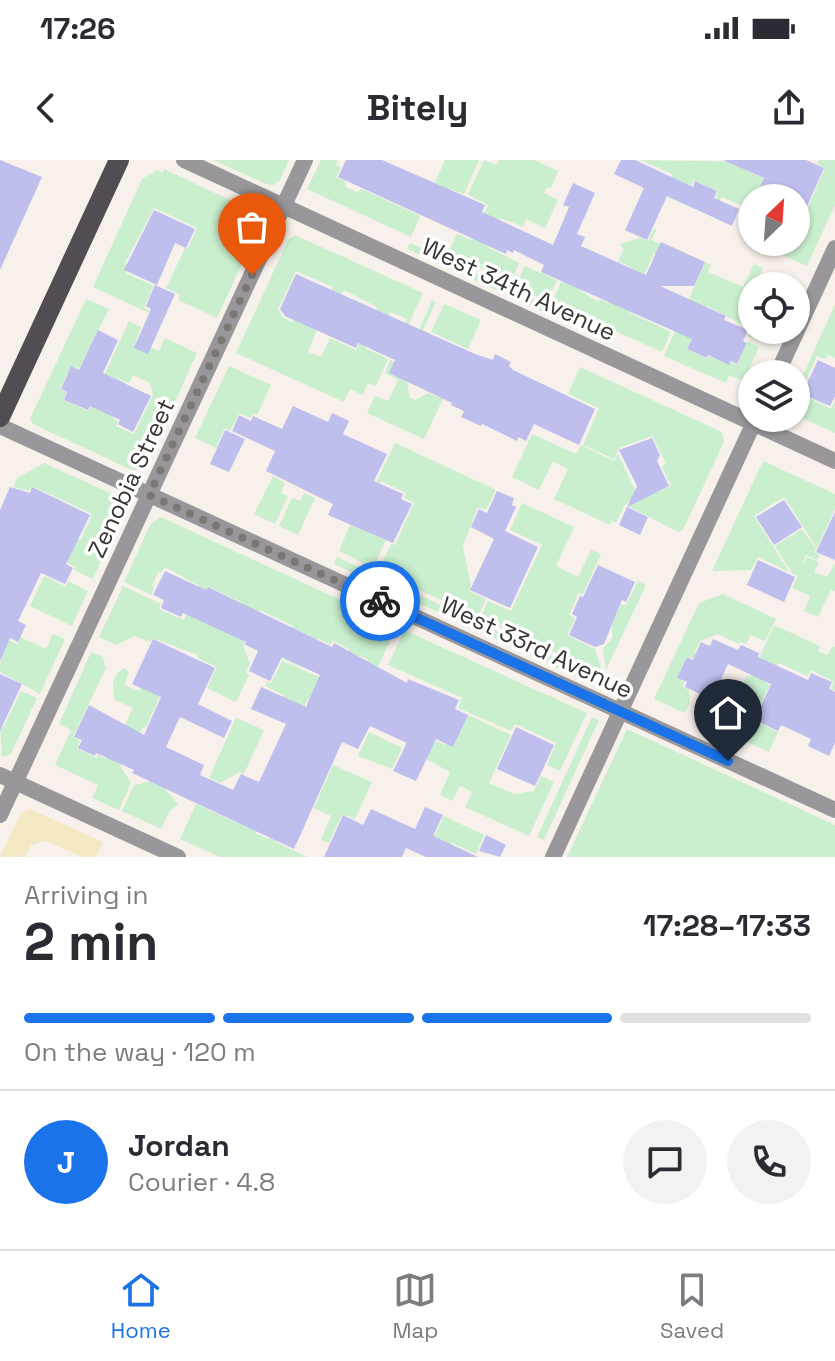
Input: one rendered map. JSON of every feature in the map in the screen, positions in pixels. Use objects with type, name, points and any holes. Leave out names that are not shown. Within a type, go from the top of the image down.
[{"type":"main road","points":[[0,417],[119,160]]},
{"type":"street","name":"West 34th Avenue","points":[[184,160],[738,413]]},
{"type":"street","name":"Zenobia Street","points":[[0,815],[8,779],[149,495],[305,160]]},
{"type":"street","points":[[783,360],[835,248]]},
{"type":"street","name":"West 33rd Avenue","points":[[0,426],[835,810]]},
{"type":"street","points":[[553,857],[750,432]]},
{"type":"street","name":"West 34th Avenue","points":[[777,432],[835,461]]},
{"type":"street","points":[[8,779],[178,857]]},
{"type":"green space","points":[[213,160],[289,160],[280,180],[273,185]]},
{"type":"green space","points":[[321,160],[338,160],[336,165],[341,167],[336,177],[345,181],[346,187],[357,192],[362,189],[420,216],[411,237],[307,189]]},
{"type":"green space","points":[[445,160],[479,160],[464,194],[451,189],[436,221],[421,214]]},
{"type":"green space","points":[[484,160],[496,165],[499,160],[534,160],[558,171],[551,188],[547,187],[544,193],[558,200],[545,228],[526,219],[523,227],[501,218],[488,247],[519,263],[511,282],[448,253],[457,234],[472,240],[488,205],[468,195]]},
{"type":"green space","points":[[641,160],[750,162],[747,171],[776,184],[738,184],[738,204],[722,197],[715,201],[718,191],[694,180],[683,204],[663,195],[672,174]]},
{"type":"green space","points":[[819,160],[835,160],[835,205],[807,266],[784,256],[810,256],[810,203],[825,168],[817,164]]},
{"type":"green space","points":[[164,169],[264,216],[217,318],[178,300],[180,295],[166,288],[197,228],[154,208],[125,263],[129,265],[126,273],[154,286],[144,308],[160,318],[93,287],[142,179]]},
{"type":"green space","points":[[654,228],[652,240],[662,245],[657,254],[654,253],[630,313],[671,332],[662,352],[552,303],[561,282],[565,283],[569,273],[594,261],[581,291],[598,302],[600,299],[609,303],[617,284],[624,287],[632,268],[618,261],[624,249],[619,244],[640,238],[648,241]]},
{"type":"green space","points":[[295,235],[423,293],[406,330],[407,319],[391,312],[388,316],[375,314],[377,307],[344,290],[328,323],[316,325],[333,287],[296,271],[278,309],[283,317],[292,322],[295,318],[318,328],[308,352],[321,357],[330,338],[356,350],[372,316],[378,319],[365,348],[388,359],[376,386],[368,383],[363,395],[350,389],[344,402],[236,353],[288,240]]},
{"type":"green space","points":[[410,243],[606,333],[603,339],[407,249]]},
{"type":"green space","points":[[705,262],[711,265],[708,272],[738,285],[738,323],[707,306],[687,349],[729,365],[731,362],[738,363],[738,379],[729,375],[726,383],[664,356]]},
{"type":"green space","points":[[754,264],[763,268],[761,272],[750,272]]},
{"type":"green space","points":[[525,266],[557,280],[547,301],[515,287]]},
{"type":"green space","points":[[86,299],[109,309],[79,369],[71,366],[60,389],[67,392],[63,400],[88,411],[129,321],[141,327],[136,341],[159,351],[165,338],[197,353],[146,466],[140,470],[132,470],[33,424],[30,419]],"holes":[[[133,375],[150,383],[153,395],[134,434],[116,426],[118,421],[112,417],[127,384],[115,377],[129,383]]]},
{"type":"green space","points":[[432,300],[436,302],[423,330],[431,334],[407,383],[410,398],[415,400],[428,393],[440,398],[463,348],[466,350],[424,439],[367,413],[375,396],[388,401],[398,380],[385,373],[390,360],[403,366]]},
{"type":"green space","points":[[444,304],[481,320],[468,349],[431,332]]},
{"type":"green space","points":[[835,304],[835,358],[817,356],[810,372],[810,360]]},
{"type":"green space","points":[[747,344],[759,347],[753,360],[739,360]]},
{"type":"green space","points":[[229,366],[271,385],[257,415],[253,413],[251,418],[239,413],[230,431],[224,429],[216,448],[195,438]]},
{"type":"green space","points":[[580,367],[722,432],[724,442],[683,530],[678,532],[628,506],[639,495],[656,487],[659,492],[671,486],[662,467],[666,464],[652,436],[619,448],[614,459],[583,445],[599,408],[568,394]]},
{"type":"green space","points":[[810,399],[831,409],[835,400],[835,433],[810,421]]},
{"type":"green space","points":[[532,434],[576,454],[581,445],[614,461],[618,454],[637,494],[625,505],[616,523],[612,521],[610,525],[554,499],[568,469],[553,461],[539,490],[512,477]]},
{"type":"green space","points":[[395,443],[496,490],[486,510],[478,507],[463,546],[471,586],[469,591],[486,599],[478,617],[378,571],[391,544],[395,545],[414,503],[404,498],[406,493],[381,481],[361,525],[357,523]]},
{"type":"green space","points":[[763,461],[835,494],[835,509],[817,548],[784,497],[754,516],[789,572],[758,557],[751,570],[712,571]]},
{"type":"green space","points":[[44,463],[119,497],[124,504],[124,511],[93,579],[65,562],[76,538],[81,540],[92,514],[32,486],[29,491],[13,487],[17,478]]},
{"type":"green space","points":[[273,476],[285,483],[281,493],[288,496],[275,524],[254,514]]},
{"type":"green space","points":[[304,493],[315,498],[298,535],[279,526],[292,498],[300,501]]},
{"type":"green space","points":[[522,503],[574,527],[556,566],[578,577],[591,550],[601,554],[583,594],[579,593],[569,615],[575,618],[567,635],[595,649],[602,672],[480,618],[488,601],[511,611],[542,545],[510,530]]},
{"type":"green space","points":[[161,517],[397,626],[353,720],[361,677],[368,659],[348,653],[349,649],[333,641],[331,645],[317,638],[303,668],[278,657],[293,626],[260,610],[243,645],[250,664],[246,673],[249,675],[236,702],[207,688],[217,667],[198,658],[198,655],[152,638],[150,642],[135,636],[116,645],[99,637],[123,586],[161,604],[159,609],[184,620],[199,586],[165,567],[161,573],[158,572],[151,595],[124,582],[151,523]],"holes":[[[208,586],[241,602],[229,628],[195,612]]]},
{"type":"green space","points":[[350,525],[386,540],[373,568],[339,551]]},
{"type":"green space","points":[[802,529],[816,549],[814,552],[820,555],[817,560],[806,555],[801,567],[807,557],[819,562],[814,572],[827,577],[835,563],[835,591],[831,590],[818,617],[804,611],[810,596],[792,588],[798,576],[792,573],[775,546]]},
{"type":"green space","points":[[337,557],[604,680],[600,687],[334,564]]},
{"type":"green space","points":[[44,576],[65,586],[68,581],[88,591],[72,626],[30,606]]},
{"type":"green space","points":[[638,581],[646,585],[606,670],[603,648],[612,639],[612,625],[621,604],[626,605]]},
{"type":"green space","points":[[723,594],[776,619],[765,641],[751,635],[746,644],[739,644],[718,634],[700,641],[695,660],[687,656],[677,678],[689,690],[690,703],[685,713],[654,699],[699,603]]},
{"type":"green space","points":[[774,625],[820,646],[818,651],[827,655],[835,647],[835,689],[830,697],[827,696],[834,682],[811,670],[808,676],[779,663],[771,669],[765,682],[770,685],[753,720],[778,732],[769,752],[717,729],[730,700],[742,695],[739,692],[747,675],[751,676]]},
{"type":"green space","points":[[404,630],[587,713],[560,771],[547,765],[556,743],[515,724],[511,731],[458,708],[462,698],[388,665]]},
{"type":"green space","points":[[53,634],[65,639],[40,694],[0,672],[2,637],[17,644],[20,637],[46,649]]},
{"type":"green space","points":[[91,652],[103,657],[106,668],[73,737],[80,741],[77,748],[96,758],[98,755],[106,759],[109,753],[114,755],[131,783],[119,810],[92,798],[98,785],[55,765],[71,730],[59,724]]},
{"type":"green space","points":[[282,661],[336,684],[325,707],[308,699],[296,723],[273,718],[283,695],[265,686],[267,681],[271,683]]},
{"type":"green space","points":[[123,668],[129,671],[125,685],[139,691],[145,678],[164,687],[139,736],[125,725],[133,708],[115,700],[113,682]]},
{"type":"green space","points":[[21,691],[37,698],[11,754],[2,757],[0,727],[3,728]]},
{"type":"green space","points":[[468,715],[511,735],[489,783],[514,794],[534,791],[541,776],[554,782],[529,836],[465,807],[472,792],[460,786],[452,801],[440,795],[450,772],[404,747],[413,724],[426,736],[445,745],[449,740],[455,743]]},
{"type":"green space","points":[[592,717],[599,720],[544,840],[537,837]]},
{"type":"green space","points":[[236,718],[264,730],[244,774],[240,772],[220,783],[209,778]]},
{"type":"green space","points":[[627,729],[835,825],[835,857],[567,857]]},
{"type":"green space","points":[[369,732],[402,748],[392,769],[358,756]]},
{"type":"green space","points":[[333,765],[372,782],[355,819],[342,814],[329,843],[321,840],[331,816],[314,808]]},
{"type":"green space","points":[[157,780],[178,804],[169,812],[161,829],[122,811],[134,785]]},
{"type":"green space","points":[[256,780],[263,784],[256,834],[269,839],[291,792],[297,795],[276,842],[307,857],[220,857],[180,839],[196,804],[237,823]]},
{"type":"green space","points":[[444,816],[484,835],[476,854],[452,843],[445,857],[420,855],[428,837],[417,827],[435,835]]},
{"type":"sand","points":[[30,809],[103,842],[96,857],[82,857],[46,841],[31,845],[25,857],[0,857],[21,813]]},
{"type":"building","points":[[0,160],[42,177],[0,270]]},
{"type":"building","points":[[346,160],[382,160],[485,205],[482,212],[553,245],[569,207],[563,205],[573,183],[595,193],[577,234],[585,237],[581,246],[646,275],[661,242],[705,262],[694,286],[660,286],[726,316],[724,320],[738,326],[738,344],[747,344],[737,364],[731,361],[729,365],[708,355],[707,358],[687,349],[692,339],[541,272],[544,265],[514,250],[513,253],[507,250],[506,254],[338,177]]},
{"type":"building","points":[[621,160],[635,160],[693,187],[695,181],[717,191],[714,198],[738,209],[738,211],[732,226],[667,196],[647,240],[625,230],[644,188],[614,174]]},
{"type":"building","points":[[723,160],[806,160],[824,168],[810,200],[810,184],[761,184],[764,178]]},
{"type":"building","points":[[154,210],[195,229],[186,248],[175,243],[157,285],[124,270]]},
{"type":"building","points":[[296,274],[475,354],[493,360],[495,354],[511,362],[509,366],[513,370],[595,409],[579,445],[534,424],[526,441],[518,437],[517,441],[481,426],[461,417],[464,411],[452,403],[389,373],[395,360],[358,343],[356,348],[285,316],[280,309]]},
{"type":"building","points":[[155,285],[175,294],[148,354],[134,348],[151,309],[146,306]]},
{"type":"building","points":[[98,330],[118,340],[103,373],[151,396],[133,432],[118,424],[120,420],[90,406],[88,410],[64,400],[67,392],[61,389],[71,366],[79,370]]},
{"type":"building","points":[[818,360],[835,368],[835,396],[830,406],[810,397],[810,377]]},
{"type":"building","points":[[293,406],[328,422],[332,413],[349,421],[343,434],[387,454],[374,481],[403,494],[401,499],[412,504],[393,543],[328,515],[333,504],[266,471],[275,451],[232,431],[239,415],[251,421],[253,416],[282,429]]},
{"type":"building","points":[[225,430],[245,439],[229,472],[210,464]]},
{"type":"building","points":[[652,438],[660,455],[657,461],[669,486],[627,507],[637,486],[619,450]]},
{"type":"building","points":[[10,487],[30,493],[32,487],[90,515],[66,564],[73,568],[65,584],[41,573],[18,621],[26,625],[18,642],[10,638],[0,661],[0,510]]},
{"type":"building","points":[[497,491],[514,498],[512,505],[516,507],[505,531],[538,547],[510,608],[470,590],[494,539],[471,527],[479,509],[487,513]]},
{"type":"building","points":[[784,500],[802,527],[774,545],[756,517]]},
{"type":"building","points":[[627,507],[648,517],[640,535],[619,525]]},
{"type":"building","points":[[835,512],[835,560],[816,552]]},
{"type":"building","points":[[758,560],[795,577],[784,602],[747,585]]},
{"type":"building","points":[[598,565],[635,582],[626,602],[622,600],[604,644],[595,647],[569,635],[577,617],[572,614]]},
{"type":"building","points":[[165,571],[206,590],[208,587],[332,647],[334,643],[407,683],[408,679],[459,700],[455,709],[468,715],[453,747],[436,739],[416,781],[393,771],[407,743],[370,726],[358,749],[342,742],[294,849],[132,773],[134,770],[78,748],[82,740],[74,737],[89,705],[144,735],[161,697],[132,684],[153,639],[215,668],[198,704],[232,721],[224,738],[180,717],[166,747],[204,765],[200,775],[233,790],[241,774],[259,782],[286,724],[251,709],[261,687],[306,707],[320,675],[282,657],[270,681],[249,671],[258,651],[244,644],[246,642],[183,613],[181,617],[161,608],[164,600],[153,595]]},
{"type":"building","points":[[713,639],[738,650],[741,645],[759,653],[758,657],[808,680],[811,673],[832,682],[829,689],[835,692],[835,743],[829,756],[808,746],[811,739],[781,725],[778,731],[755,720],[771,684],[728,664],[714,695],[704,690],[702,695],[685,687],[687,682],[677,678],[687,657],[693,660],[701,642],[710,646]]},
{"type":"building","points":[[0,674],[22,684],[0,731]]},
{"type":"building","points":[[516,727],[554,745],[535,786],[497,769]]},
{"type":"building","points":[[425,807],[443,815],[433,836],[478,857],[426,857],[406,848],[402,857],[324,857],[343,815],[363,825],[371,809],[415,829]]},
{"type":"building","points":[[486,835],[506,845],[500,857],[479,851]]},
{"type":"way so far","points":[[252,275],[149,495],[380,601]]},
{"type":"route","points":[[380,601],[728,761]]}]
